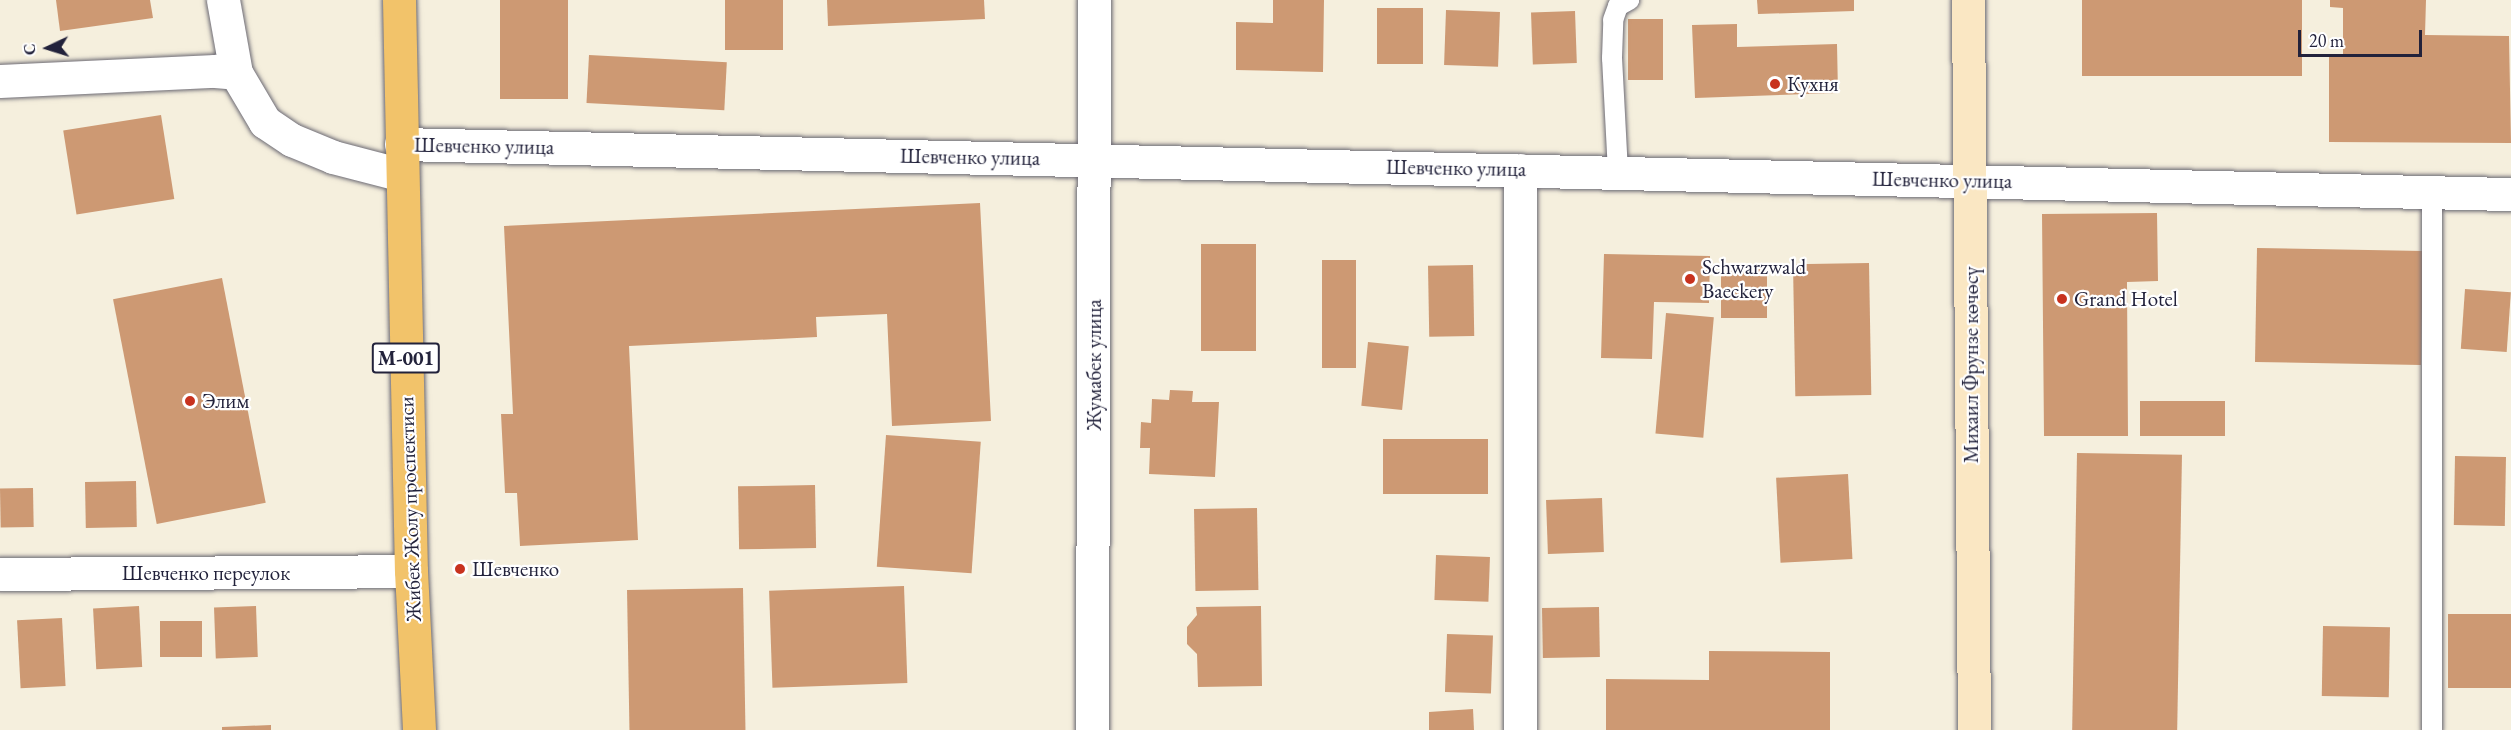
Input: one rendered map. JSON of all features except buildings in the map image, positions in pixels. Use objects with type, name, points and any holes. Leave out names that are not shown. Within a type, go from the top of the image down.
[{"type":"main road","name":"Жибек Жолу проспектиси","points":[[399,0],[411,572],[419,730]]},
{"type":"main road","name":"Михаил Фрунзе көчөсү","points":[[1968,0],[1974,730]]},
{"type":"street","points":[[0,81],[215,71],[236,73],[223,0]]},
{"type":"street","name":"Жумабек улица","points":[[1092,730],[1094,0]]},
{"type":"street","name":"Шевченко улица","points":[[236,73],[265,122],[292,140],[333,157],[1095,160],[2511,194]]},
{"type":"street","points":[[1520,170],[1520,730]]},
{"type":"street","name":"Шевченко переулок","points":[[0,574],[411,572]]},
{"type":"lane","points":[[1618,172],[1612,58],[1613,20],[1618,6],[1629,0]]},
{"type":"lane","points":[[2432,192],[2432,730]]},
{"type":"place","name":"Кухня","points":[[1775,84]]},
{"type":"place","name":"Schwarzwald Baeckery","points":[[1690,279]]},
{"type":"place","name":"Grand Hotel","points":[[2062,299]]},
{"type":"place","name":"Элим","points":[[190,401]]},
{"type":"place","name":"Шевченко","points":[[460,569]]}]
